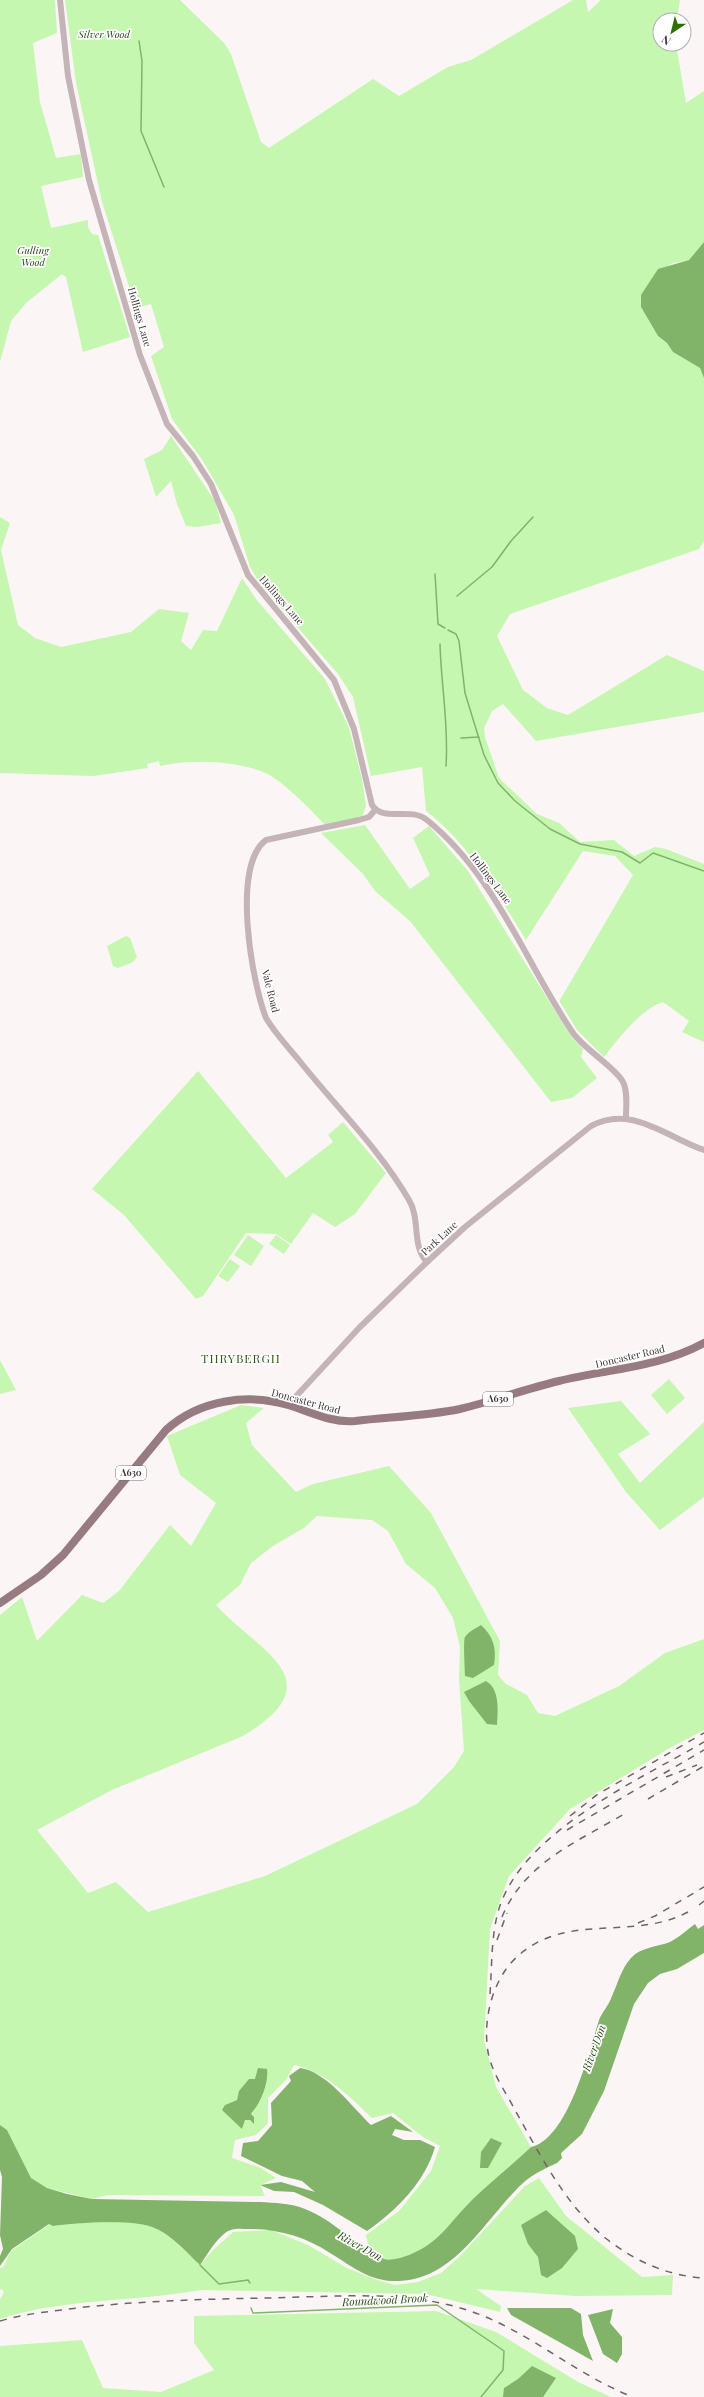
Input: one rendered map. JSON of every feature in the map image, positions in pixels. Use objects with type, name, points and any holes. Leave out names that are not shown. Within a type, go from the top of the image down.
[{"type":"main road","name":"Doncaster Road","points":[[0,1603],[41,1575],[63,1555],[172,1424],[208,1406],[230,1400],[259,1399],[288,1406],[323,1418],[344,1421],[444,1411],[489,1401],[560,1381],[614,1372],[669,1358],[704,1342]]},
{"type":"street","name":"Hollings Lane","points":[[60,0],[68,76],[90,180],[140,355],[167,424],[193,456],[211,484],[245,568],[259,589],[334,680],[354,729],[372,805],[376,810],[383,814],[404,812],[421,816],[473,867],[507,917],[574,1034],[620,1077],[625,1089],[626,1118]]},
{"type":"street","name":"Vale Road","points":[[376,810],[369,817],[359,820],[266,840],[252,859],[248,873],[247,926],[266,1018],[327,1095],[389,1168],[413,1208],[417,1221],[418,1251],[427,1262]]},
{"type":"street","name":"Park Lane","points":[[288,1406],[355,1332],[465,1227],[591,1126],[610,1118],[626,1118]]},
{"type":"street","points":[[626,1118],[704,1150]]},
{"type":"green space","name":"Gulling Wood","points":[[0,0],[55,0],[57,33],[33,43],[40,102],[56,158],[81,154],[83,177],[41,186],[51,228],[88,220],[88,227],[92,234],[98,235],[130,337],[83,352],[66,277],[62,274],[26,303],[11,321],[0,362]]},
{"type":"green space","name":"Silver Wood","points":[[65,0],[180,0],[224,43],[231,54],[261,142],[269,148],[373,79],[399,96],[448,67],[471,60],[573,0],[586,0],[588,12],[601,0],[680,0],[678,12],[652,12],[652,52],[677,52],[686,103],[704,91],[704,242],[689,260],[670,264],[641,295],[641,307],[658,336],[667,343],[673,352],[700,368],[704,378],[704,541],[699,549],[510,614],[497,636],[523,690],[547,708],[568,715],[667,655],[704,671],[704,712],[536,741],[503,704],[492,711],[484,728],[485,737],[499,778],[537,814],[559,823],[580,842],[614,840],[634,856],[655,847],[666,849],[704,864],[704,1042],[682,1032],[689,1021],[663,1002],[639,1017],[623,1033],[604,1057],[577,1030],[560,1002],[633,875],[615,856],[583,851],[526,940],[482,871],[442,824],[426,811],[422,767],[371,776],[353,697],[338,674],[260,584],[250,567],[234,515],[203,461],[172,419],[151,356],[164,347],[151,304],[136,308],[102,202],[76,83]]},
{"type":"green space","points":[[171,436],[215,501],[221,523],[198,527],[186,526],[177,504],[171,481],[156,497],[144,459],[162,450]]},
{"type":"green space","points":[[0,517],[10,523],[1,550],[18,625],[35,638],[61,647],[131,632],[159,609],[189,613],[181,641],[191,650],[203,630],[217,631],[242,578],[256,599],[325,679],[349,728],[362,779],[366,806],[362,817],[325,825],[292,792],[271,776],[246,767],[217,762],[186,762],[160,766],[159,761],[147,764],[148,768],[93,776],[0,773]]},
{"type":"green space","points":[[365,825],[410,889],[430,875],[413,838],[429,826],[468,871],[572,1038],[583,1049],[581,1057],[597,1078],[572,1098],[551,1102],[410,921],[375,891],[363,874],[321,833]]},
{"type":"green space","points":[[126,936],[130,938],[137,957],[133,962],[118,968],[113,966],[107,946]]},
{"type":"green space","points":[[198,1071],[286,1178],[333,1142],[328,1135],[343,1122],[386,1173],[355,1214],[335,1227],[313,1213],[291,1244],[276,1234],[246,1233],[203,1296],[196,1299],[124,1215],[92,1189]]},
{"type":"green space","points":[[248,1235],[264,1246],[251,1266],[234,1255]]},
{"type":"green space","points":[[276,1235],[290,1245],[284,1254],[269,1244]]},
{"type":"green space","points":[[230,1259],[240,1266],[228,1282],[218,1276]]},
{"type":"green space","points":[[0,1360],[16,1390],[0,1394]]},
{"type":"green space","points":[[669,1379],[685,1398],[667,1414],[651,1395]]},
{"type":"green space","points":[[621,1401],[650,1434],[618,1454],[640,1483],[704,1422],[704,1497],[660,1530],[626,1492],[568,1408]]},
{"type":"green space","points":[[241,1405],[264,1408],[246,1423],[252,1445],[296,1492],[313,1484],[389,1466],[431,1513],[500,1641],[498,1675],[506,1684],[527,1695],[538,1713],[555,1716],[619,1686],[665,1653],[704,1639],[704,1730],[668,1749],[570,1809],[509,1876],[490,1929],[484,2040],[496,2087],[531,2147],[466,2206],[439,2238],[421,2250],[398,2259],[383,2259],[369,2250],[366,2235],[399,2211],[431,2171],[440,2146],[423,2137],[393,2113],[372,2118],[355,2101],[327,2079],[306,2068],[294,2065],[286,2080],[268,2098],[268,2123],[256,2135],[235,2140],[232,2158],[261,2168],[276,2178],[260,2185],[265,2196],[108,2195],[92,2199],[47,2188],[31,2178],[7,2130],[0,2125],[0,1615],[22,1597],[37,1641],[82,1595],[103,1603],[119,1591],[170,1525],[191,1546],[216,1503],[180,1475],[167,1436]],"holes":[[[317,1516],[372,1520],[388,1531],[406,1564],[435,1588],[453,1618],[460,1647],[459,1679],[464,1751],[454,1767],[417,1804],[265,1876],[148,1912],[116,1882],[88,1893],[37,1830],[112,1790],[243,1736],[270,1716],[284,1699],[287,1683],[281,1668],[269,1653],[216,1605],[240,1585],[251,1563],[273,1546],[304,1528]],[[255,2079],[264,2089],[254,2112],[251,2115],[253,2123],[250,2120],[245,2120],[242,2129],[225,2105],[237,2100],[243,2088]]]},
{"type":"green space","points":[[539,2178],[566,2216],[642,2277],[673,2275],[672,2295],[576,2296],[476,2289],[501,2306],[500,2312],[426,2294],[201,2290],[151,2297],[49,2307],[0,2319],[0,2299],[4,2292],[2,2289],[0,2290],[0,2268],[4,2266],[11,2251],[50,2224],[53,2226],[117,2222],[152,2227],[165,2234],[200,2265],[213,2250],[233,2232],[271,2230],[308,2245],[347,2268],[377,2280],[395,2285],[418,2282],[441,2273],[460,2256],[525,2186]],"holes":[[[546,2210],[541,2275],[538,2257],[521,2225]]]},
{"type":"green space","points":[[436,2311],[496,2332],[578,2382],[611,2397],[0,2397],[0,2346],[82,2340],[103,2388],[161,2392],[214,2370],[194,2343],[194,2316]]},
{"type":"water","points":[[704,242],[704,378],[700,368],[673,352],[667,343],[658,336],[641,307],[641,295],[658,269],[689,260]]},
{"type":"water","points":[[481,1625],[491,1638],[495,1659],[494,1665],[473,1678],[465,1676],[464,1639],[468,1633]]},
{"type":"water","points":[[486,1681],[494,1689],[496,1695],[498,1707],[497,1725],[487,1724],[464,1692]]},
{"type":"water","name":"River Don","points":[[695,1924],[698,1929],[704,1925],[704,1953],[677,1969],[660,1974],[648,1983],[634,2004],[604,2091],[582,2134],[561,2153],[562,2158],[557,2163],[535,2174],[523,2183],[468,2244],[453,2259],[437,2270],[419,2278],[398,2281],[379,2279],[362,2273],[321,2247],[302,2238],[281,2232],[260,2229],[230,2230],[220,2237],[200,2265],[178,2244],[159,2230],[143,2225],[117,2222],[53,2226],[49,2224],[12,2249],[0,2266],[0,2256],[3,2249],[0,2235],[2,2177],[0,2170],[0,2125],[7,2130],[31,2178],[47,2188],[92,2199],[260,2202],[289,2204],[300,2207],[325,2219],[372,2253],[384,2259],[389,2260],[403,2257],[416,2252],[435,2240],[481,2192],[531,2147],[544,2141],[556,2128],[566,2112],[583,2072],[600,2017],[611,1999],[622,1971],[631,1958],[644,1949],[670,1942]]},
{"type":"water","points":[[258,2068],[267,2069],[267,2081],[261,2099],[251,2114],[254,2117],[254,2124],[250,2120],[245,2120],[242,2129],[222,2110],[225,2105],[237,2100],[239,2091],[249,2079],[255,2079]]},
{"type":"water","points":[[300,2068],[310,2071],[329,2083],[371,2125],[391,2116],[413,2132],[395,2129],[392,2135],[404,2140],[420,2140],[435,2147],[417,2184],[399,2205],[367,2231],[323,2205],[294,2192],[274,2191],[260,2185],[281,2182],[315,2192],[302,2181],[282,2176],[241,2156],[243,2143],[258,2141],[272,2125],[271,2103],[291,2081],[289,2076]]},
{"type":"water","points":[[491,2138],[502,2143],[488,2168],[480,2168],[481,2152]]},
{"type":"water","points":[[546,2210],[575,2236],[578,2249],[562,2268],[547,2278],[541,2275],[538,2257],[528,2244],[521,2225]]},
{"type":"water","points":[[507,2308],[571,2308],[581,2314],[583,2335],[593,2361],[511,2315]]},
{"type":"water","points":[[613,2309],[610,2323],[622,2337],[622,2354],[617,2363],[603,2354],[588,2315]]},
{"type":"water","points":[[532,2366],[556,2378],[543,2397],[503,2397],[504,2388],[518,2379]]},
{"type":"waterway","points":[[139,41],[142,61],[141,131],[164,187]]},
{"type":"waterway","points":[[457,596],[492,567],[511,541],[533,517]]},
{"type":"waterway","points":[[435,574],[438,624],[445,628]]},
{"type":"waterway","points":[[448,630],[456,634],[459,641],[465,693],[484,755],[498,783],[515,801],[550,829],[580,844],[622,852],[640,863],[653,853],[704,871]]},
{"type":"waterway","points":[[440,644],[446,720],[446,766]]},
{"type":"waterway","points":[[461,738],[479,737]]},
{"type":"waterway","name":"Roundwood Brook","points":[[200,2265],[219,2284],[248,2280],[250,2283]]},
{"type":"waterway","name":"Roundwood Brook","points":[[251,2308],[253,2313],[437,2305],[504,2351],[503,2370],[481,2397]]},
{"type":"railway","points":[[570,1816],[598,1794],[704,1733]]},
{"type":"railway","points":[[490,1994],[493,1942],[498,1912],[510,1884],[530,1858],[555,1834],[584,1812],[615,1792],[704,1742]]},
{"type":"railway","points":[[567,1830],[704,1750]]},
{"type":"railway","points":[[666,1777],[697,1765]]},
{"type":"railway","points":[[648,1799],[704,1766]]},
{"type":"railway","points":[[502,1917],[512,1898],[524,1882],[538,1868],[571,1845],[624,1814]]},
{"type":"railway","points":[[638,1923],[655,1916],[704,1887]]},
{"type":"railway","points":[[699,1905],[704,1901]]},
{"type":"railway","points":[[688,1912],[666,1921],[643,1925],[573,1931],[551,1937],[530,1947],[510,1964],[498,1983],[490,2005],[487,2041],[492,2067],[499,2082],[534,2145],[567,2197],[580,2213],[608,2240],[641,2261],[666,2271],[691,2277],[704,2278]]},
{"type":"railway","points":[[497,1940],[507,1913]]},
{"type":"railway","points":[[0,2321],[31,2314],[130,2303],[343,2296],[395,2297],[421,2300],[446,2304],[470,2311],[492,2320],[532,2341],[612,2388],[633,2397]]},
{"type":"district","name":"THRYBERGH","points":[[241,1359]]}]
